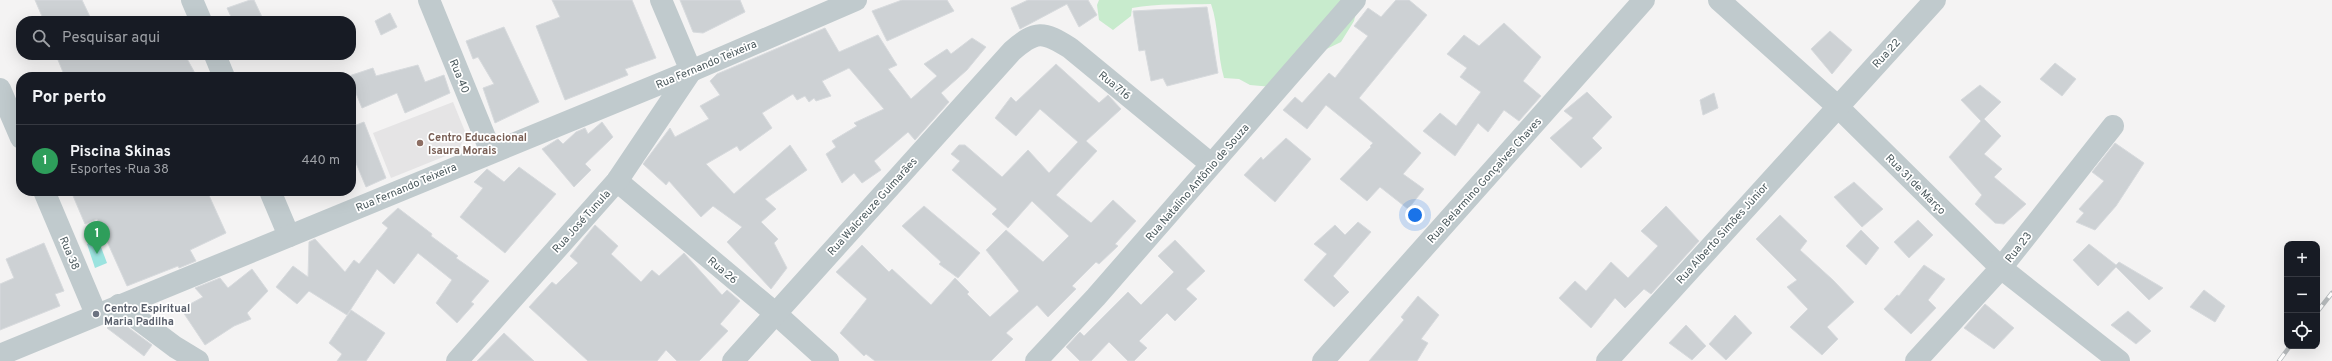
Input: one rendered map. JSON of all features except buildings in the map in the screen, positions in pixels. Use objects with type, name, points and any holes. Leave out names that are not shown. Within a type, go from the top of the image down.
[{"type":"street","points":[[192,0],[199,16]]},
{"type":"street","name":"Rua 40","points":[[429,0],[491,152]]},
{"type":"street","points":[[661,0],[691,70]]},
{"type":"street","name":"Rua Fernando Teixeira","points":[[0,355],[96,314],[691,70],[856,0]]},
{"type":"street","name":"Rua Natalino Antônio de Souza","points":[[1036,361],[1096,297],[1355,0]]},
{"type":"street","name":"Rua Belarmino Gonçalves Chaves","points":[[1324,361],[1644,0]]},
{"type":"street","name":"Rua 31 de Março","points":[[1719,0],[1837,106],[2001,268],[2114,359]]},
{"type":"street","name":"Rua 22","points":[[1837,106],[1934,0]]},
{"type":"street","name":"Rua 716","points":[[1012,51],[1028,37],[1040,34],[1053,37],[1070,48],[1212,164]]},
{"type":"street","name":"Rua Walcreuze Guimarães","points":[[733,361],[1012,51]]},
{"type":"street","points":[[217,60],[222,72]]},
{"type":"street","name":"Rua José Tunula","points":[[456,361],[617,181],[691,70]]},
{"type":"street","points":[[0,89],[16,126]]},
{"type":"street","name":"Rua Alberto Simões Júnior","points":[[1607,361],[1837,106]]},
{"type":"street","name":"Rua 23","points":[[1916,361],[2001,268],[2113,126]]},
{"type":"street","name":"Rua 26","points":[[617,181],[775,313],[828,361]]},
{"type":"street","name":"Rua 38","points":[[46,196],[96,314]]},
{"type":"street","points":[[272,196],[289,236]]},
{"type":"street","points":[[119,305],[175,347],[198,361]]},
{"type":"shaded area","name":"Centro Educacional Isaura Morais","points":[[453,102],[466,134],[458,151],[391,178],[373,133]]},
{"type":"green space","points":[[1099,0],[1359,0],[1354,21],[1341,42],[1314,55],[1272,87],[1250,85],[1239,79],[1224,78],[1214,13],[1211,4],[1142,6],[1132,8],[1131,16],[1113,30],[1099,20],[1097,5]]},
{"type":"water","points":[[98,239],[107,263],[95,268],[87,244]]},
{"type":"railway","points":[[2320,308],[2332,293]]},
{"type":"railway","points":[[2279,361],[2288,349]]},
{"type":"place","name":"Centro Educacional Isaura Morais","points":[[420,143]]},
{"type":"place","name":"Piscina Skinas","points":[[97,254]]},
{"type":"place","name":"Centro Espiritual Maria Padilha","points":[[96,314]]}]
